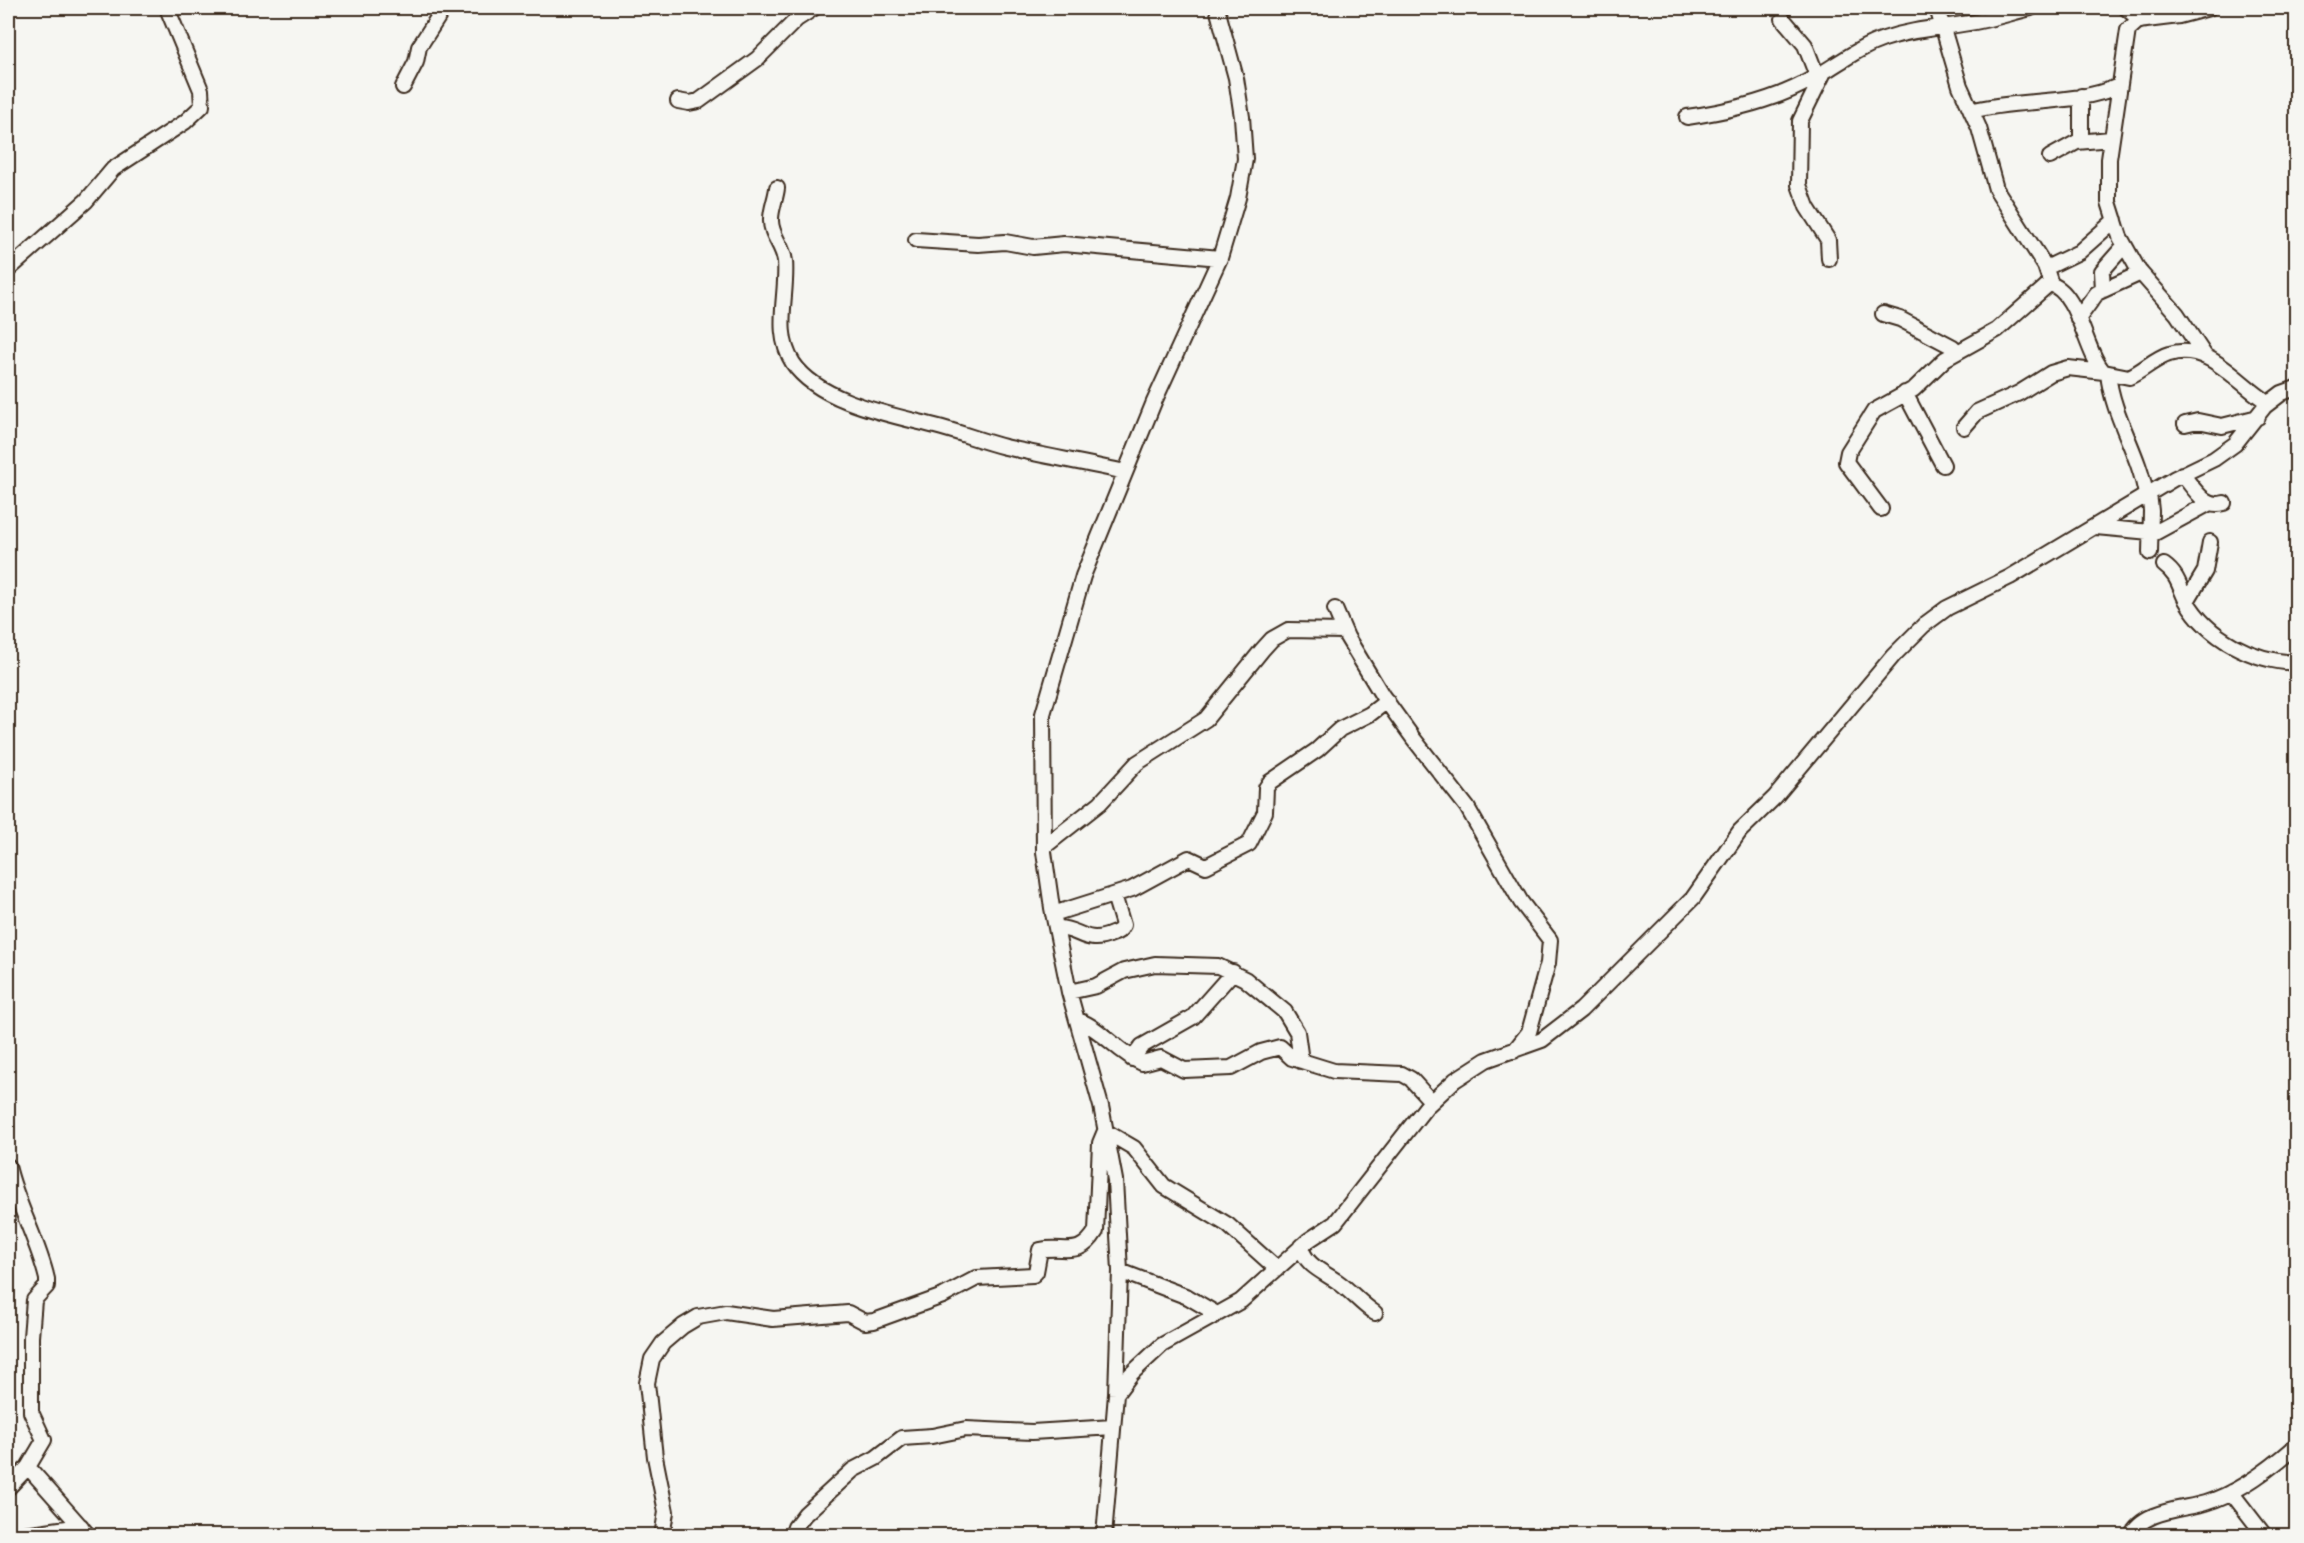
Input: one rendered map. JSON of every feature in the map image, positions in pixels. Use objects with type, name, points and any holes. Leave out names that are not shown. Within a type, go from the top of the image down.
[{"type":"street","points":[[8,270],[86,201],[113,169],[185,122],[202,106],[201,90],[167,8]]},
{"type":"street","points":[[404,87],[416,62],[419,46],[444,8]]},
{"type":"street","points":[[678,101],[689,104],[699,101],[757,59],[797,19],[814,8]]},
{"type":"street","points":[[1104,1536],[1116,1394],[1120,1271],[1115,1180],[1095,1079],[1069,992],[1053,914],[1044,847],[1042,748],[1045,699],[1083,576],[1125,472],[1220,258],[1238,198],[1245,159],[1236,78],[1217,8]]},
{"type":"street","points":[[1937,8],[1940,25],[1979,128],[1996,189],[2046,268],[2051,284],[2059,288],[2078,319],[2097,363],[2106,373],[2114,409],[2138,460],[2148,494],[2150,553]]},
{"type":"street","points":[[1687,117],[1748,105],[1821,73],[1848,55],[1883,39],[1915,29],[1966,24],[2031,8]]},
{"type":"street","points":[[2127,8],[2141,21]]},
{"type":"street","points":[[2205,356],[2177,314],[2141,273],[2124,246],[2109,202],[2109,159],[2126,36],[2134,23],[2175,12],[2209,8]]},
{"type":"street","points":[[1783,19],[1805,45],[1821,73]]},
{"type":"street","points":[[1821,73],[1800,121],[1799,185],[1807,207],[1828,240],[1829,259]]},
{"type":"street","points":[[1971,111],[2019,101],[2081,96],[2120,86]]},
{"type":"street","points":[[2081,96],[2081,141]]},
{"type":"street","points":[[2050,157],[2081,141],[2111,139]]},
{"type":"street","points":[[777,188],[771,219],[773,235],[784,252],[785,259],[786,282],[782,333],[786,350],[806,379],[837,395],[904,419],[1003,447],[1125,472]]},
{"type":"street","points":[[2046,268],[2079,252],[2115,220]]},
{"type":"street","points":[[916,240],[978,244],[1005,242],[1033,247],[1085,246],[1220,258]]},
{"type":"street","points":[[2103,290],[2102,271],[2124,246]]},
{"type":"street","points":[[2078,319],[2090,299],[2103,290],[2141,273]]},
{"type":"street","points":[[1881,509],[1854,476],[1846,462],[1848,452],[1874,411],[1922,381],[1937,365],[1960,347],[1997,330],[2039,290],[2051,284]]},
{"type":"street","points":[[1883,314],[1900,319],[1960,347]]},
{"type":"street","points":[[1964,427],[1977,412],[2019,393],[2051,373],[2068,368],[2129,377],[2168,354],[2196,352],[2205,356],[2269,403]]},
{"type":"street","points":[[1116,1394],[1131,1374],[1162,1345],[1244,1299],[1301,1246],[1333,1225],[1431,1101],[1486,1060],[1530,1046],[1558,1030],[1654,939],[1693,898],[1740,831],[1775,797],[1893,656],[1924,625],[1947,608],[2010,577],[2182,474],[2228,450],[2269,403],[2282,393],[2296,388]]},
{"type":"street","points":[[1905,393],[1943,465]]},
{"type":"street","points":[[2185,424],[2198,421],[2222,426],[2258,417]]},
{"type":"street","points":[[2182,474],[2208,504]]},
{"type":"street","points":[[2096,527],[2150,534],[2208,504],[2224,503]]},
{"type":"street","points":[[2187,601],[2205,571],[2210,542]]},
{"type":"street","points":[[2164,565],[2178,579],[2187,601],[2208,627],[2234,646],[2274,661],[2296,663]]},
{"type":"street","points":[[1335,609],[1344,631],[1387,701],[1462,800],[1495,852],[1521,902],[1550,940],[1548,963],[1529,1032],[1514,1051]]},
{"type":"street","points":[[1044,847],[1100,803],[1137,763],[1206,719],[1262,650],[1282,632],[1288,630],[1344,631]]},
{"type":"street","points":[[1053,914],[1132,889],[1189,858],[1206,866],[1245,848],[1263,819],[1267,800],[1266,788],[1270,782],[1317,750],[1340,729],[1370,714],[1387,701]]},
{"type":"street","points":[[1056,928],[1064,928],[1081,937],[1098,940],[1121,930],[1122,920],[1114,895]]},
{"type":"street","points":[[1069,992],[1096,986],[1125,971],[1155,964],[1218,966],[1233,972],[1254,986],[1294,1024],[1301,1061]]},
{"type":"street","points":[[1132,1059],[1142,1046],[1193,1017],[1233,972]]},
{"type":"street","points":[[1078,1020],[1088,1024],[1132,1059],[1142,1063],[1161,1058],[1184,1070],[1231,1068],[1261,1052],[1280,1047],[1292,1058],[1334,1071],[1402,1074],[1411,1079],[1431,1101]]},
{"type":"street","points":[[1105,1131],[1134,1148],[1164,1186],[1228,1225],[1277,1269]]},
{"type":"street","points":[[662,1536],[666,1512],[655,1456],[647,1383],[652,1359],[668,1338],[698,1317],[726,1312],[773,1319],[848,1313],[865,1322],[874,1321],[943,1296],[977,1278],[1033,1275],[1036,1272],[1040,1250],[1072,1250],[1090,1241],[1096,1231],[1100,1143],[1105,1131]]},
{"type":"street","points":[[8,1166],[14,1192],[32,1230],[47,1279],[47,1286],[34,1300],[31,1337],[31,1412],[44,1440],[28,1467],[8,1488]]},
{"type":"street","points":[[1301,1246],[1305,1256],[1315,1268],[1339,1283],[1375,1313]]},
{"type":"street","points":[[1120,1271],[1179,1292],[1217,1314]]},
{"type":"street","points":[[792,1536],[795,1527],[805,1514],[853,1470],[876,1458],[902,1438],[932,1436],[966,1429],[1032,1432],[1113,1427]]},
{"type":"street","points":[[2131,1536],[2133,1530],[2154,1516],[2206,1502],[2231,1492],[2296,1446]]},
{"type":"street","points":[[28,1467],[85,1531]]},
{"type":"street","points":[[2231,1492],[2265,1536]]},
{"type":"street","points":[[11,1536],[85,1531]]}]
